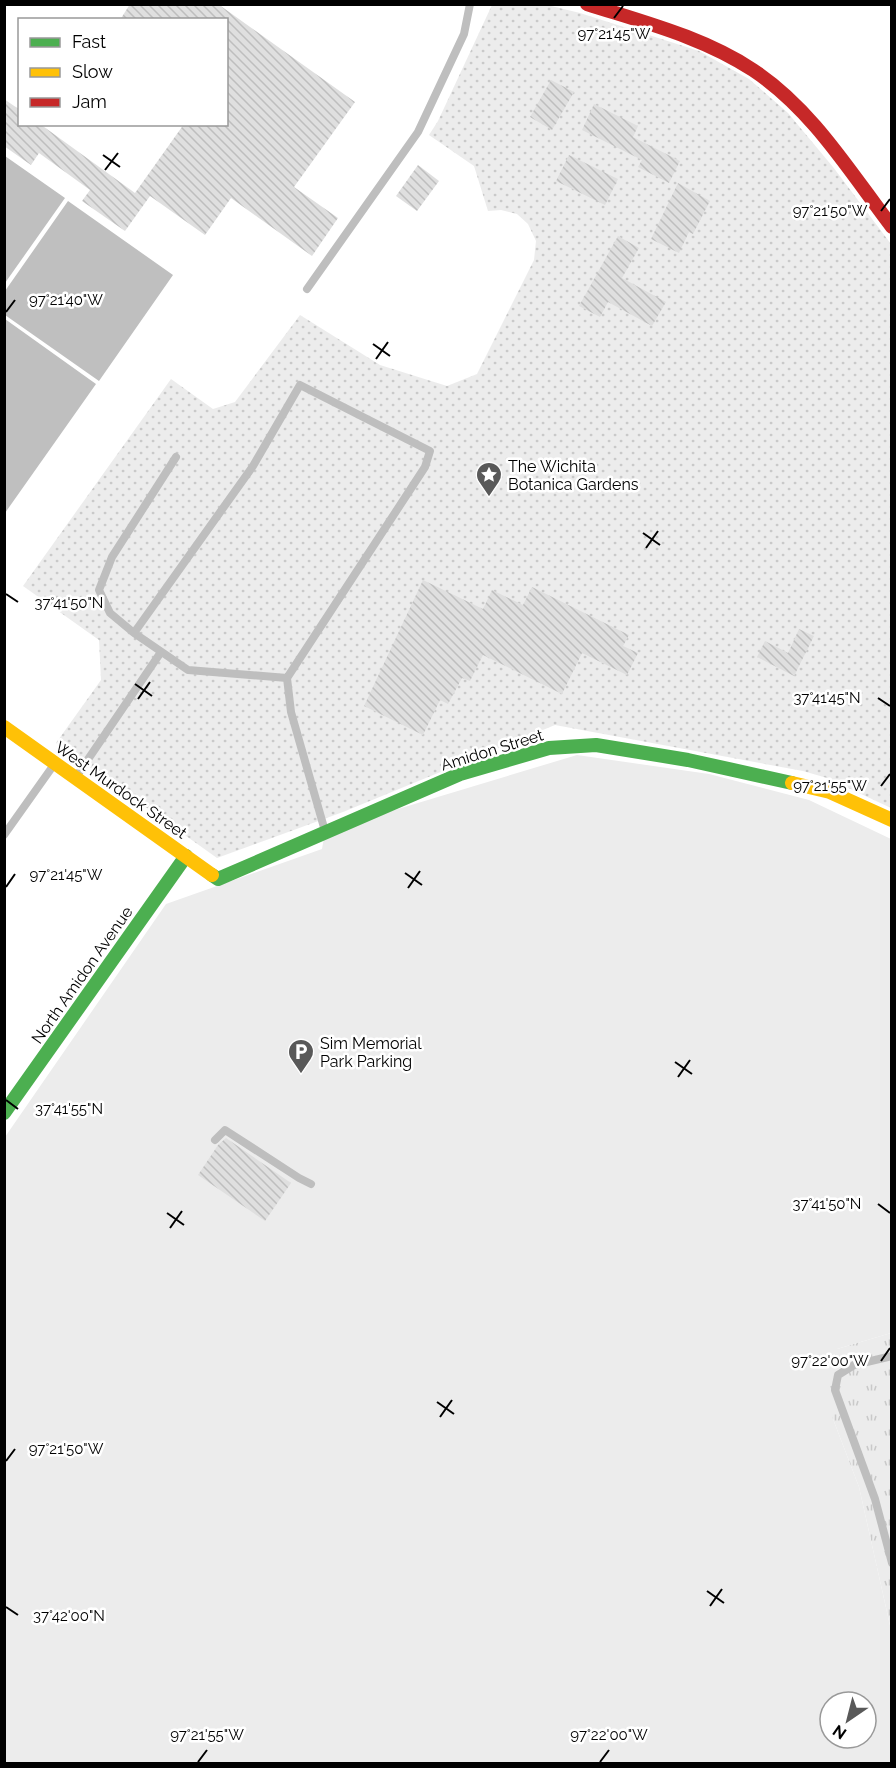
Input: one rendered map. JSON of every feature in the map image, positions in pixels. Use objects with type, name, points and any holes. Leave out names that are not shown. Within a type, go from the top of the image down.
[{"type":"street","points":[[587,4],[687,36],[753,70],[792,102],[810,122],[891,227]]},
{"type":"street","name":"West Murdock Street","points":[[4,727],[218,879]]},
{"type":"street","name":"Amidon Street","points":[[218,879],[460,774],[549,748],[596,745],[688,760],[830,792],[891,820]]},
{"type":"street","name":"North Amidon Avenue","points":[[4,1113],[186,856]]},
{"type":"lane","points":[[308,288],[418,132],[464,34],[470,4]]},
{"type":"lane","points":[[134,633],[253,466],[300,385],[430,451],[425,467],[287,678],[291,712],[325,831]]},
{"type":"lane","points":[[176,457],[112,557],[99,591],[110,613],[134,633],[188,669],[287,678]]},
{"type":"lane","points":[[76,778],[161,652]]},
{"type":"lane","points":[[4,835],[55,763]]},
{"type":"lane","points":[[215,1140],[225,1130],[311,1184]]},
{"type":"lane","points":[[891,1356],[854,1365],[838,1375],[835,1390],[875,1499],[891,1563]]},
{"type":"green space","name":"The Wichita Botanica Gardens","points":[[492,5],[547,5],[580,13],[699,51],[749,79],[788,113],[833,167],[891,244],[891,808],[827,778],[803,771],[555,725],[343,812],[217,858],[56,743],[101,680],[99,640],[23,586],[171,379],[213,409],[235,402],[300,315],[380,365],[447,386],[477,374],[534,260],[536,241],[528,224],[517,214],[501,210],[488,211],[474,166],[429,135],[438,121]]},
{"type":"green space","points":[[577,755],[709,774],[809,800],[891,839],[891,1333],[837,1349],[833,1419],[859,1487],[891,1630],[891,1763],[5,1763],[5,1137],[166,904],[322,849],[325,831]]},
{"type":"green space","points":[[891,1333],[891,1630],[859,1487],[823,1386],[837,1349]]},
{"type":"shaded area","points":[[5,156],[65,198],[5,283]]},
{"type":"shaded area","points":[[68,201],[173,275],[99,381],[5,315],[5,291]]},
{"type":"shaded area","points":[[5,319],[96,384],[5,513]]},
{"type":"building","points":[[130,4],[218,4],[355,102],[294,187],[338,218],[312,256],[231,198],[205,235],[150,196],[125,231],[82,201],[90,190],[39,153],[31,165],[4,146],[4,99],[18,109],[18,126],[43,126],[135,193],[183,126],[228,126],[228,18],[121,18]]},
{"type":"building","points":[[551,80],[574,92],[552,130],[530,117]]},
{"type":"building","points":[[594,104],[638,126],[633,137],[680,161],[669,183],[638,167],[642,160],[582,130]]},
{"type":"building","points":[[569,155],[618,179],[605,205],[556,181]]},
{"type":"building","points":[[418,165],[439,181],[417,211],[396,196]]},
{"type":"building","points":[[678,183],[710,201],[693,234],[689,232],[679,253],[651,239]]},
{"type":"building","points":[[618,236],[639,248],[622,278],[666,302],[652,326],[608,302],[600,317],[579,306]]},
{"type":"building","points":[[423,580],[483,609],[492,590],[523,605],[532,587],[629,635],[623,646],[638,653],[627,675],[582,653],[562,694],[483,655],[470,681],[462,678],[448,704],[440,700],[423,735],[364,706]]},
{"type":"building","points":[[799,629],[814,636],[794,676],[757,657],[765,641],[788,653]]},
{"type":"building","points":[[226,1138],[291,1183],[265,1221],[198,1175],[218,1145]]},
{"type":"traffic: fast","points":[[212,875],[218,879],[460,774],[549,748],[596,745],[688,760],[792,783]]},
{"type":"traffic: fast","points":[[4,1113],[186,856]]},
{"type":"traffic: slow","points":[[4,727],[212,875]]},
{"type":"traffic: slow","points":[[792,783],[830,792],[892,820]]},
{"type":"traffic: jam","points":[[587,4],[693,39],[734,58],[753,70],[794,103],[812,122],[892,227]]},
{"type":"place","name":"The Wichita Botanica Gardens","points":[[489,498]]},
{"type":"place","name":"Sim Memorial Park Parking","points":[[301,1075]]}]
